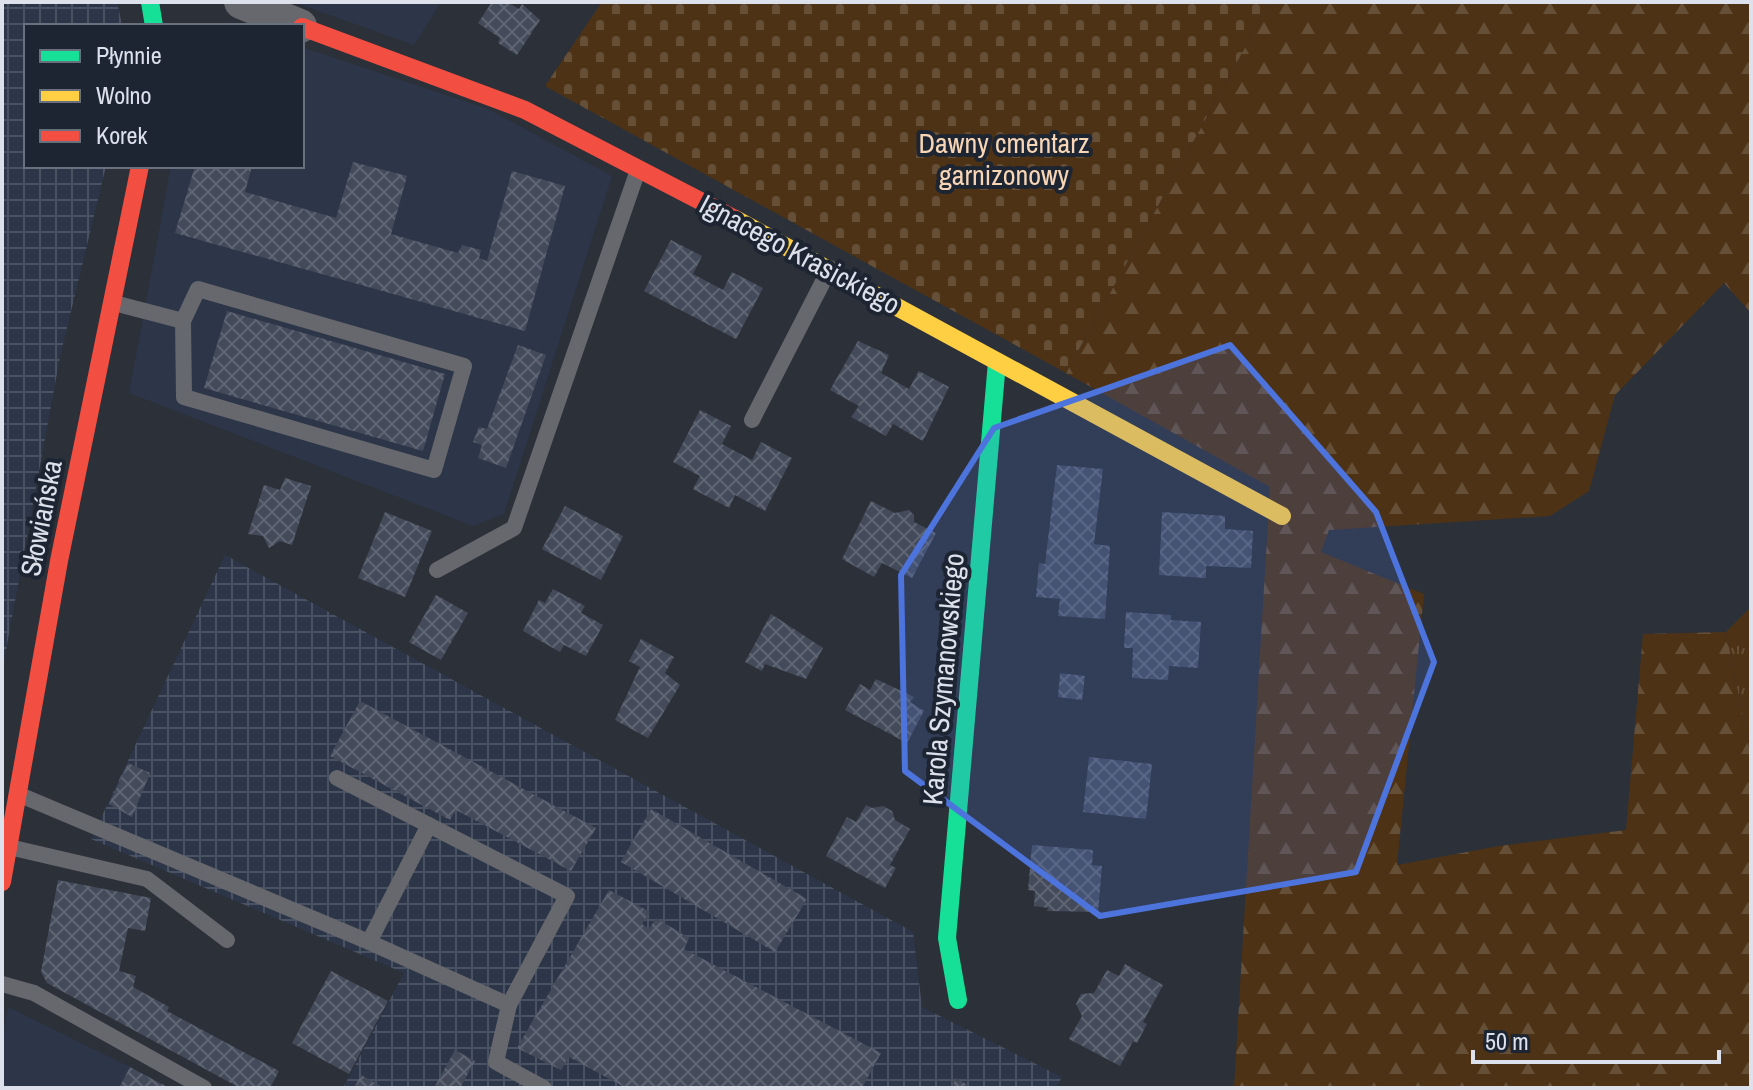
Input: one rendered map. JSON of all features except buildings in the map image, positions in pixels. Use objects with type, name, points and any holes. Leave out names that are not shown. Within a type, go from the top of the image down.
[{"type":"street","points":[[150,2],[154,24]]},
{"type":"street","name":"Ignacego Krasickiego","points":[[241,2],[296,24]]},
{"type":"street","name":"Ignacego Krasickiego","points":[[304,27],[505,100],[830,268],[1282,516]]},
{"type":"street","name":"Słowiańska","points":[[2,882],[59,561],[140,168]]},
{"type":"street","name":"Karola Szymanowskiego","points":[[958,1000],[947,938],[973,669],[997,362]]},
{"type":"lane","points":[[437,570],[514,528],[638,170]]},
{"type":"lane","points":[[752,420],[830,268]]},
{"type":"lane","points":[[198,289],[464,366],[434,470],[184,397],[183,321],[198,289]]},
{"type":"lane","points":[[114,303],[183,321]]},
{"type":"lane","points":[[337,778],[567,896],[509,1005],[496,1062],[544,1088]]},
{"type":"lane","points":[[18,794],[369,942],[509,1005]]},
{"type":"lane","points":[[369,942],[429,825]]},
{"type":"lane","points":[[8,847],[147,879],[227,940]]},
{"type":"lane","points":[[2,984],[34,993],[204,1088]]},
{"type":"highlighted area","points":[[1230,345],[1376,512],[1434,662],[1356,872],[1100,916],[905,771],[901,575],[994,428]]},
{"type":"shaded area","points":[[2,2],[117,2],[121,24],[24,24],[24,168],[106,168],[60,357],[2,672]]},
{"type":"shaded area","points":[[293,2],[441,2],[414,45]]},
{"type":"shaded area","points":[[304,48],[488,109],[612,176],[504,514],[473,526],[129,393],[171,168],[304,168]]},
{"type":"shaded area","points":[[225,555],[913,932],[922,1007],[1062,1077],[1056,1088],[343,1088],[404,973],[91,839]]},
{"type":"shaded area","points":[[8,1007],[170,1088],[2,1088],[2,1038]]},
{"type":"green space","name":"Dawny cmentarz garnizonowy","points":[[602,2],[1270,2],[1066,373],[545,86]]},
{"type":"green space","points":[[1270,2],[1751,2],[1751,313],[1724,283],[1615,395],[1589,491],[1550,516],[1329,530],[1321,552],[1424,594],[1397,865],[1499,846],[1626,830],[1643,634],[1726,632],[1751,758],[1751,1088],[1234,1088],[1270,487],[1066,373]]},
{"type":"green space","points":[[1751,607],[1751,758],[1726,632]]},
{"type":"traffic: fast","points":[[150,2],[154,24]]},
{"type":"traffic: fast","points":[[958,1000],[947,938],[997,362]]},
{"type":"traffic: slow","points":[[735,219],[1282,516]]},
{"type":"traffic: jam","points":[[304,28],[525,110],[735,219]]},
{"type":"traffic: jam","points":[[2,882],[59,561],[140,168]]}]
